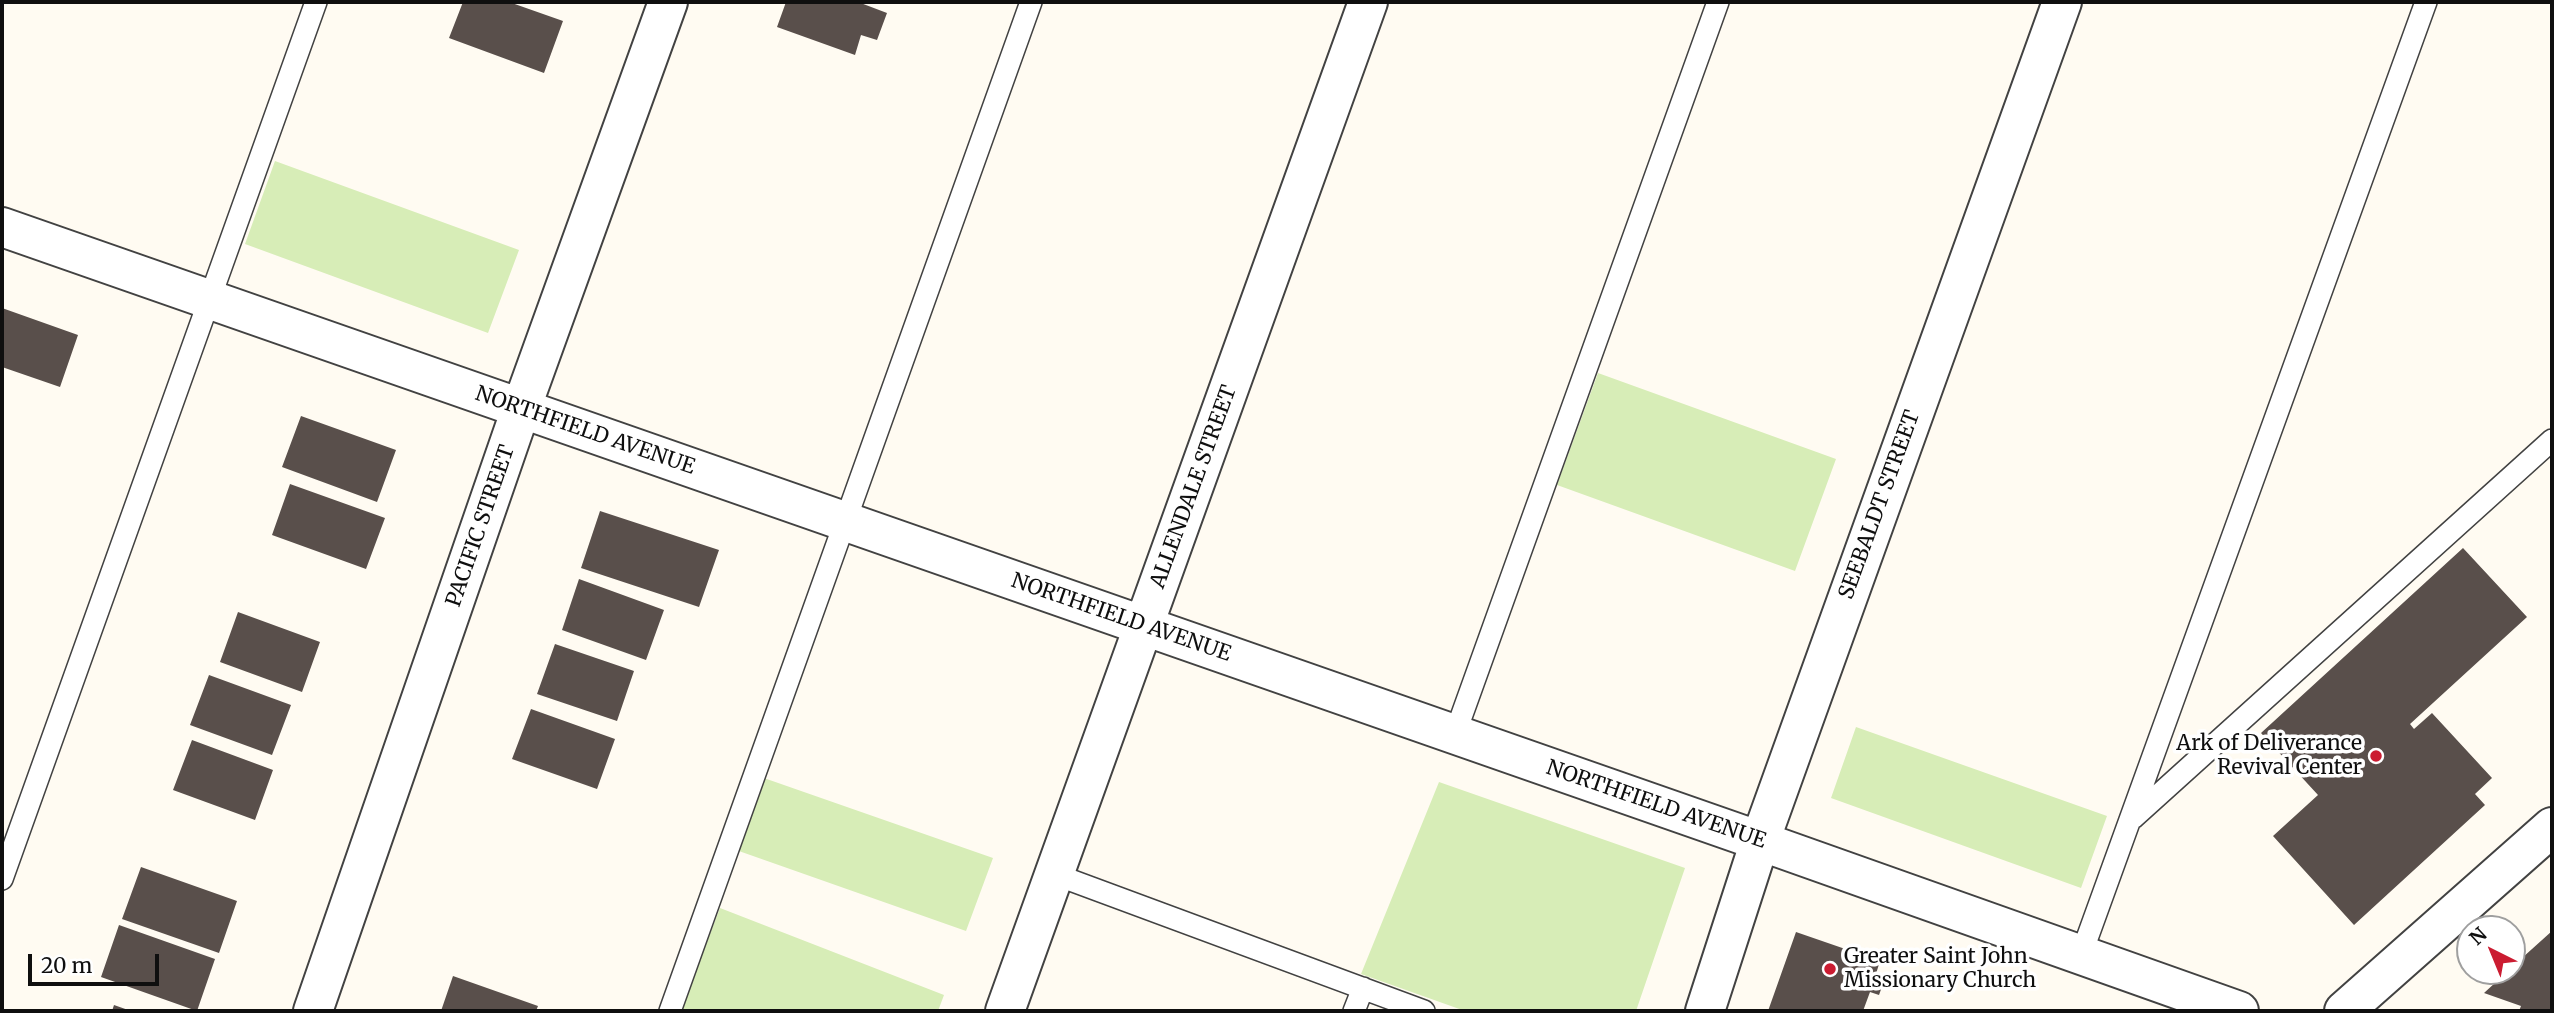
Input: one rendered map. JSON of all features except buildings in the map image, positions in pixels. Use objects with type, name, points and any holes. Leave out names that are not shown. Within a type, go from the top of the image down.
[{"type":"street","name":"PACIFIC STREET","points":[[313,1011],[522,409],[668,2]]},
{"type":"street","name":"ALLENDALE STREET","points":[[1005,1011],[1368,2]]},
{"type":"street","name":"SEEBALDT STREET","points":[[1705,1011],[1760,841],[2062,2]]},
{"type":"street","name":"NORTHFIELD AVENUE","points":[[2,227],[1455,734],[2239,1011]]},
{"type":"street","points":[[2344,1011],[2552,827]]},
{"type":"lane","points":[[2,879],[316,2]]},
{"type":"lane","points":[[670,1011],[1031,2]]},
{"type":"lane","points":[[1455,734],[1718,2]]},
{"type":"lane","points":[[2081,955],[2426,2]]},
{"type":"lane","points":[[2130,820],[2552,440]]},
{"type":"lane","points":[[1054,874],[1424,1011]]},
{"type":"lane","points":[[1354,1011],[1363,988]]},
{"type":"green space","points":[[275,161],[519,250],[488,333],[245,244]]},
{"type":"green space","points":[[1598,373],[1836,459],[1795,571],[1557,485]]},
{"type":"green space","points":[[1856,727],[2107,816],[2081,888],[1831,798]]},
{"type":"green space","points":[[761,777],[993,858],[966,931],[736,850]]},
{"type":"green space","points":[[1439,782],[1685,868],[1636,1011],[1465,1011],[1361,974]]},
{"type":"green space","points":[[720,908],[944,995],[938,1011],[680,1011]]},
{"type":"place","name":"Ark of Deliverance Revival Center","points":[[2376,756]]},
{"type":"place","name":"Greater Saint John Missionary Church","points":[[1830,969]]}]
